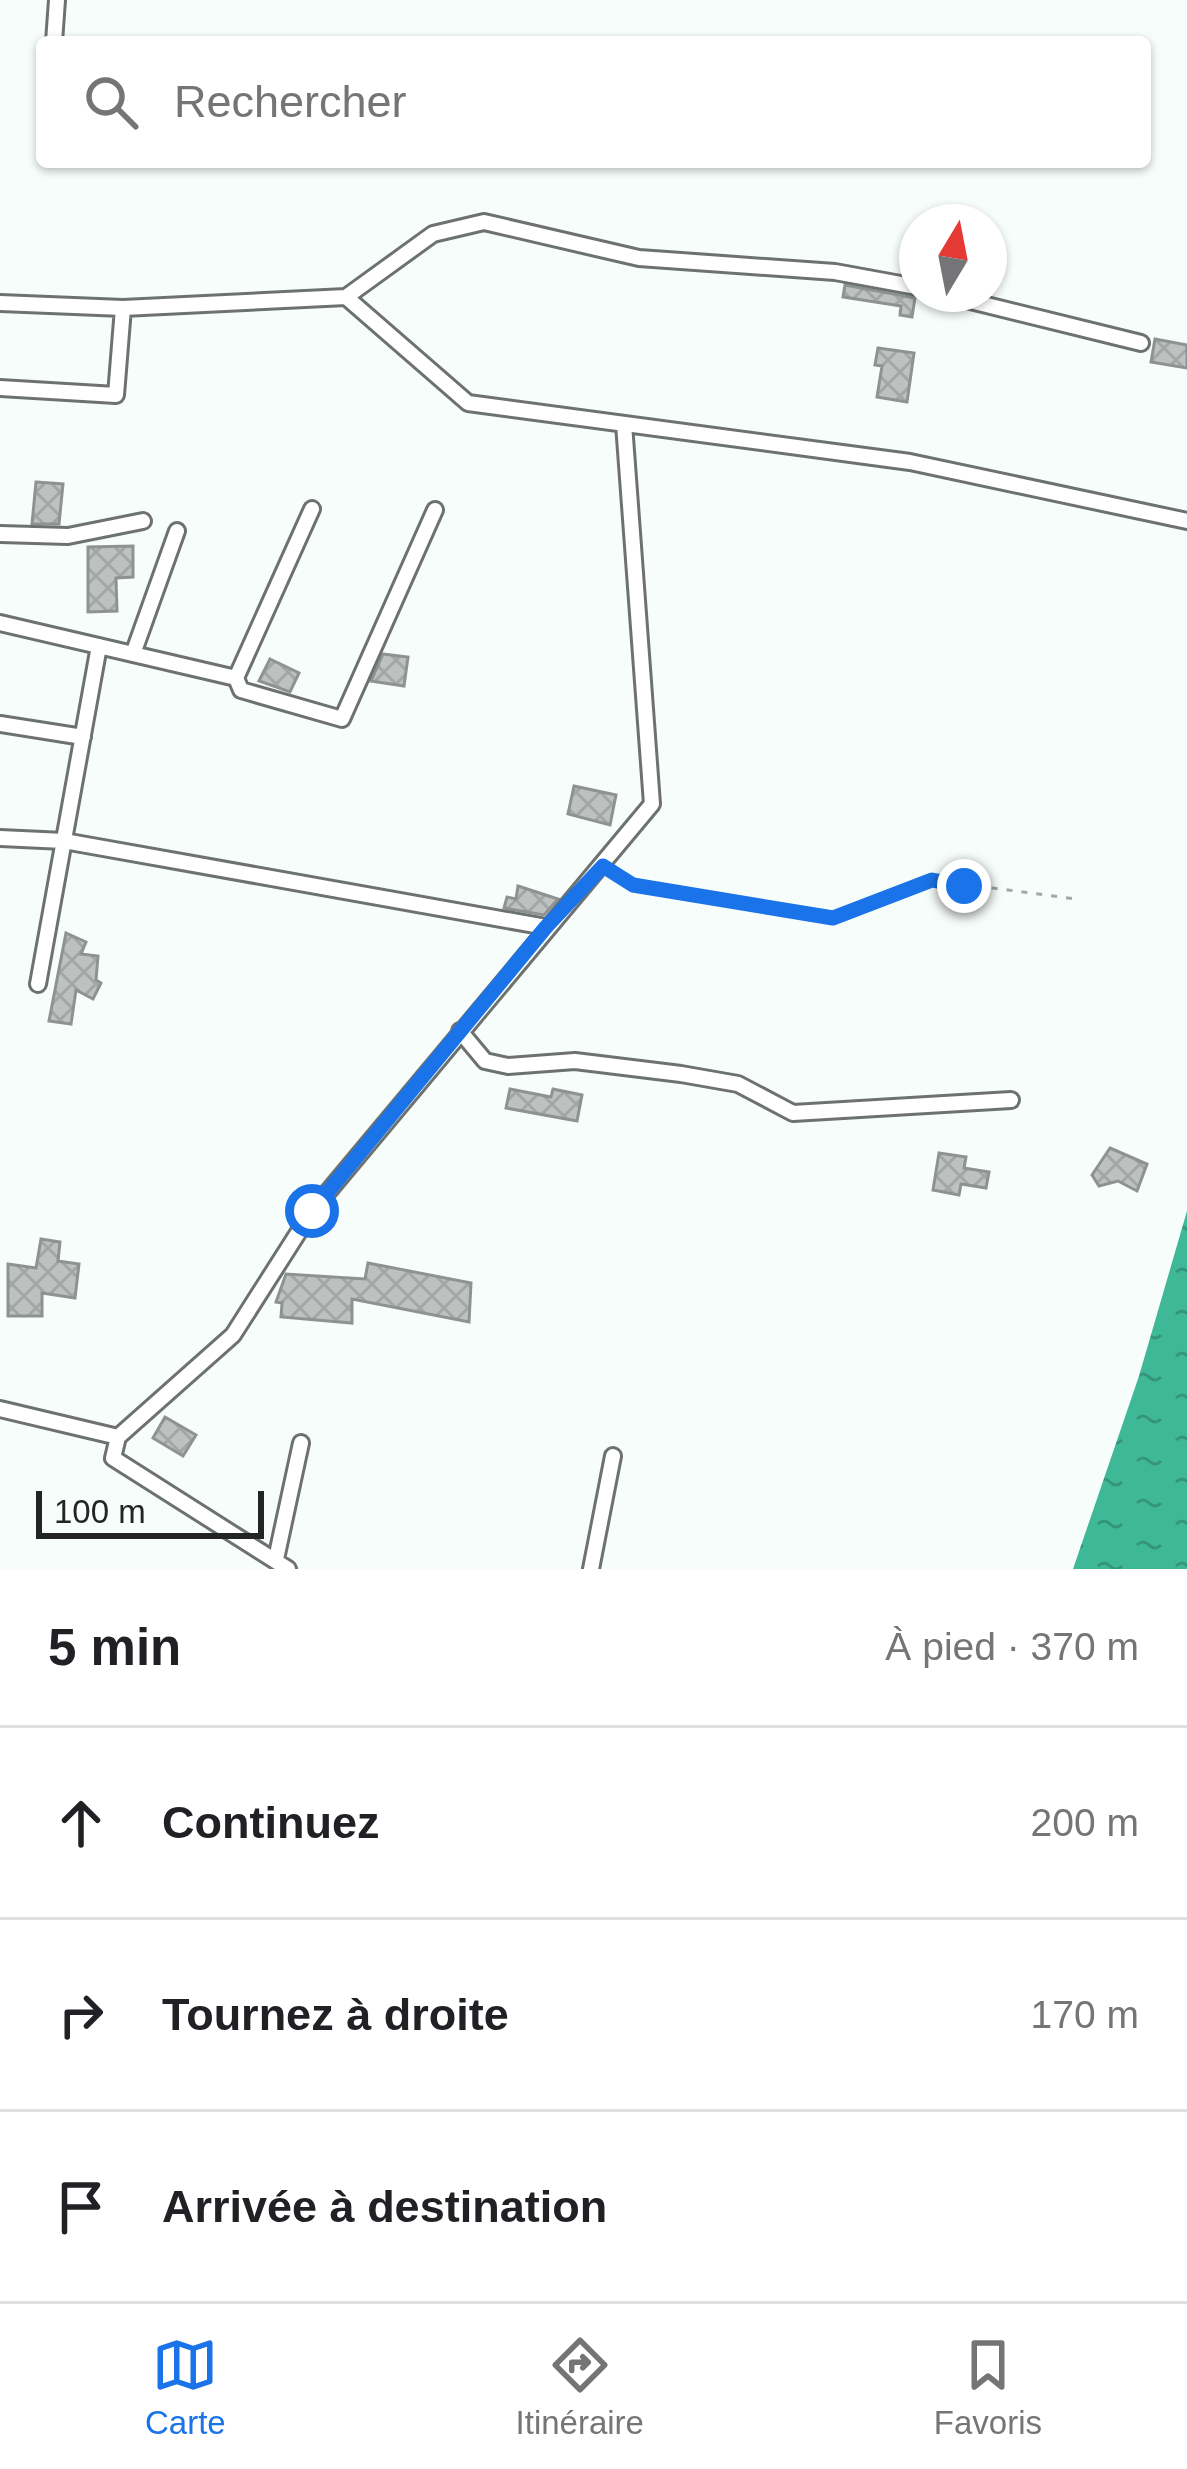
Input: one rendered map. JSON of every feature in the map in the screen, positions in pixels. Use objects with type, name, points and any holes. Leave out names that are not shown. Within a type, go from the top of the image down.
[{"type":"street","points":[[54,36],[57,0]]},
{"type":"street","points":[[0,303],[123,308],[346,297],[433,234],[484,222],[639,258],[835,272],[899,284]]},
{"type":"street","points":[[346,297],[468,403],[910,462],[1187,521]]},
{"type":"street","points":[[0,388],[116,395],[123,308]]},
{"type":"street","points":[[1007,310],[1141,343]]},
{"type":"street","points":[[301,1443],[282,1564],[113,1457],[118,1437],[233,1335],[312,1211],[652,804],[624,424]]},
{"type":"street","points":[[312,509],[236,678],[241,690],[342,718],[435,510]]},
{"type":"street","points":[[0,534],[68,536],[142,521]]},
{"type":"street","points":[[133,654],[177,531]]},
{"type":"street","points":[[0,623],[236,678]]},
{"type":"street","points":[[38,984],[99,646]]},
{"type":"street","points":[[0,724],[83,736]]},
{"type":"street","points":[[0,838],[64,841],[546,927]]},
{"type":"street","points":[[460,1031],[484,1061],[508,1066],[575,1061],[681,1074],[738,1084],[793,1113],[1011,1100]]},
{"type":"street","points":[[0,1408],[118,1437]]},
{"type":"street","points":[[591,1569],[613,1456]]},
{"type":"path","points":[[603,866],[633,885],[833,918],[932,880],[1076,899]]},
{"type":"water","points":[[1187,1211],[1187,1569],[1073,1569],[1139,1376]]},
{"type":"building","points":[[845,285],[899,295],[899,306],[843,297]]},
{"type":"building","points":[[1155,339],[1187,345],[1187,368],[1151,362]]},
{"type":"building","points":[[878,348],[914,353],[907,402],[877,397],[882,366],[875,365]]},
{"type":"building","points":[[36,482],[63,484],[59,524],[32,524]]},
{"type":"building","points":[[133,546],[133,577],[116,578],[117,611],[88,612],[88,547]]},
{"type":"building","points":[[383,654],[408,657],[404,686],[371,681]]},
{"type":"building","points":[[270,659],[299,673],[290,692],[259,681]]},
{"type":"building","points":[[574,786],[616,795],[610,825],[568,814]]},
{"type":"building","points":[[518,886],[558,899],[544,915],[504,908],[507,897],[516,899]]},
{"type":"building","points":[[66,933],[86,942],[81,954],[98,956],[96,980],[101,983],[93,999],[76,990],[71,1024],[49,1021]]},
{"type":"building","points":[[510,1089],[551,1097],[553,1089],[582,1095],[577,1121],[506,1108]]},
{"type":"building","points":[[1110,1148],[1147,1164],[1137,1191],[1118,1181],[1099,1186],[1092,1175]]},
{"type":"building","points":[[939,1153],[966,1157],[964,1168],[989,1172],[986,1188],[961,1184],[959,1195],[933,1190]]},
{"type":"building","points":[[41,1239],[60,1242],[58,1261],[79,1264],[75,1298],[42,1293],[42,1316],[8,1316],[8,1264],[36,1268]]},
{"type":"building","points":[[368,1263],[471,1283],[469,1322],[352,1299],[352,1323],[281,1317],[282,1303],[276,1302],[286,1274],[365,1279]]},
{"type":"building","points":[[165,1417],[196,1435],[183,1456],[153,1438]]},
{"type":"route","points":[[312,1211],[546,927],[603,866],[633,885],[833,918],[932,880],[964,886]]}]
